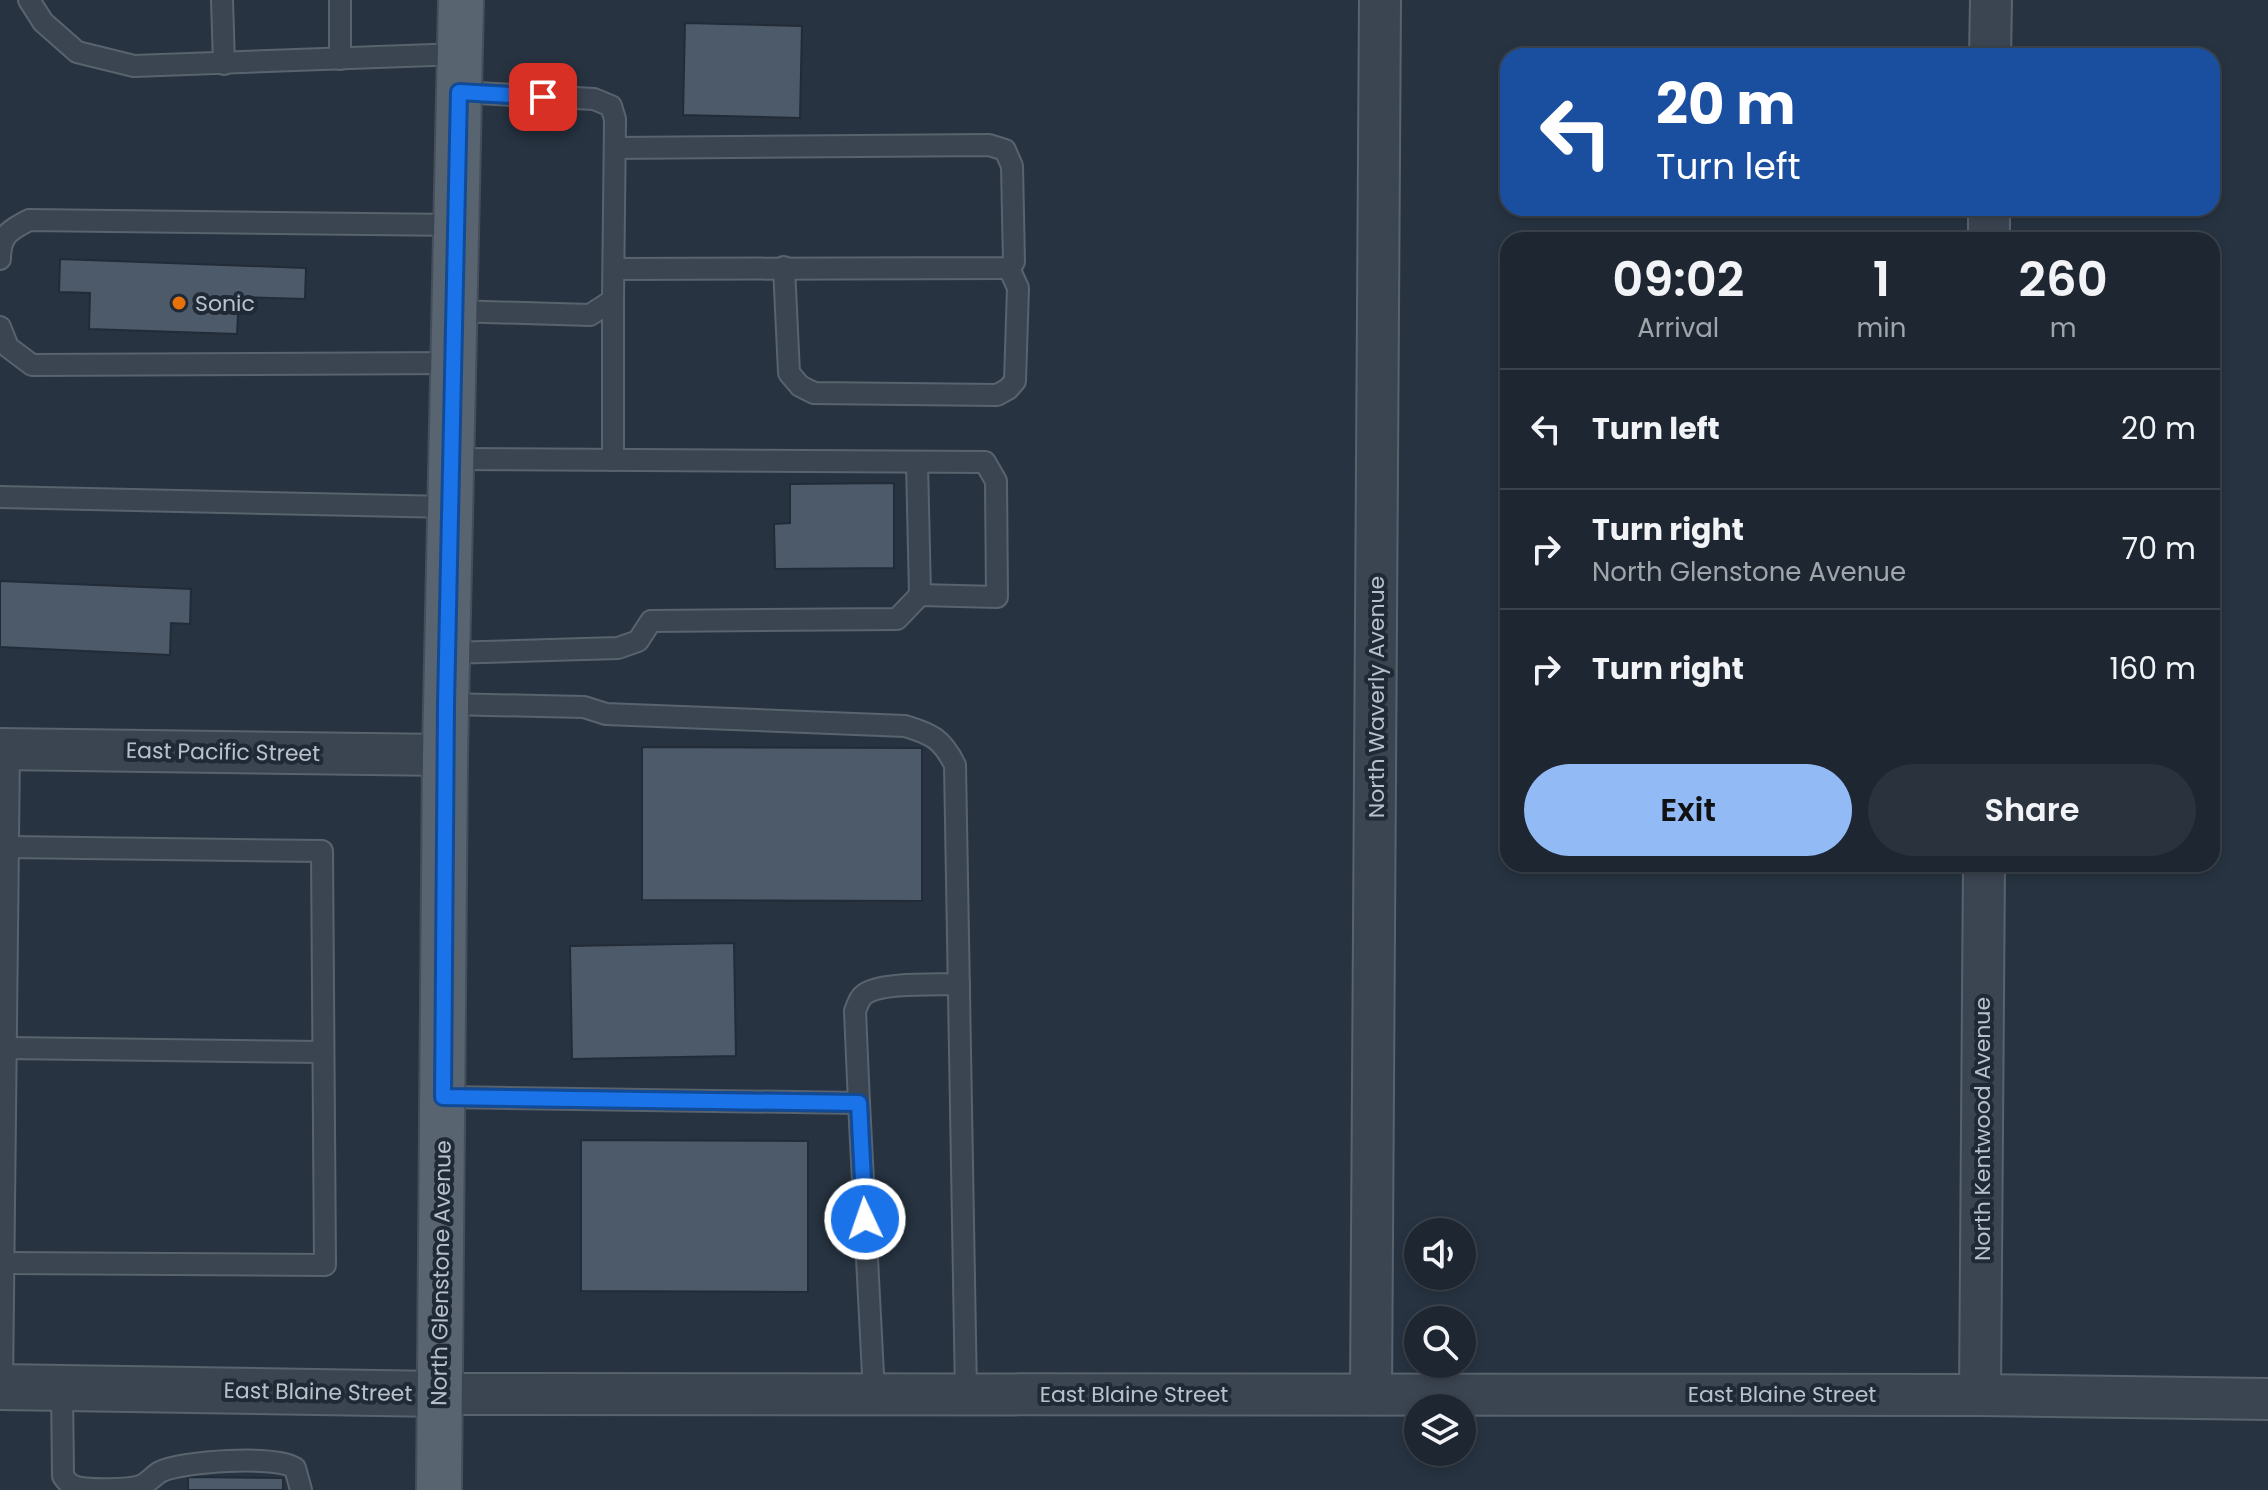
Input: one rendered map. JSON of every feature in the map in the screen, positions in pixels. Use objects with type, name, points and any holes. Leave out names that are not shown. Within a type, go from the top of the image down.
[{"type":"main road","name":"North Glenstone Avenue","points":[[439,1490],[445,755],[461,0]]},
{"type":"street","name":"North Waverly Avenue","points":[[1371,1394],[1380,0]]},
{"type":"street","points":[[1990,48],[1991,0]]},
{"type":"street","name":"East Pacific Street","points":[[5,749],[445,755]]},
{"type":"street","name":"North Kentwood Avenue","points":[[1980,1395],[1984,872]]},
{"type":"street","name":"East Blaine Street","points":[[1,1387],[440,1394],[1980,1395],[2268,1399]]},
{"type":"lane","points":[[29,0],[43,22],[77,52],[134,66],[340,59],[459,73],[594,99],[611,106],[615,119],[613,460]]},
{"type":"lane","points":[[222,0],[224,64]]},
{"type":"lane","points":[[340,0],[340,59]]},
{"type":"lane","points":[[615,148],[989,145],[1005,150],[1012,166],[1014,262],[1009,268]]},
{"type":"lane","points":[[0,259],[0,250],[8,231],[29,220],[456,225]]},
{"type":"lane","points":[[784,267],[789,373],[800,386],[814,393],[997,395],[1015,381],[1018,288],[1009,268]]},
{"type":"lane","points":[[614,269],[1009,268]]},
{"type":"lane","points":[[454,311],[590,315],[613,300]]},
{"type":"lane","points":[[0,327],[8,347],[32,365],[453,363]]},
{"type":"lane","points":[[451,459],[985,462],[996,481],[997,597],[920,595]]},
{"type":"lane","points":[[448,653],[618,648],[638,641],[651,621],[897,619],[920,595],[917,462]]},
{"type":"lane","points":[[0,497],[450,507]]},
{"type":"lane","points":[[446,704],[584,707],[606,714],[905,726],[925,732],[944,744],[955,765],[966,1394]]},
{"type":"lane","points":[[1,1387],[8,847],[5,749]]},
{"type":"lane","points":[[4,1263],[325,1265],[322,851],[8,847]]},
{"type":"lane","points":[[874,1394],[855,1011],[867,992],[883,988],[959,984]]},
{"type":"lane","points":[[6,1048],[323,1052]]},
{"type":"lane","points":[[443,1097],[859,1103]]},
{"type":"lane","points":[[62,1388],[63,1476],[68,1483],[77,1487],[140,1486],[161,1471],[201,1462],[268,1462],[289,1464],[295,1468],[301,1490]]},
{"type":"building","points":[[685,23],[802,26],[800,118],[683,115]]},
{"type":"building","points":[[60,259],[306,268],[305,299],[239,297],[237,334],[89,329],[90,293],[59,292]]},
{"type":"building","points":[[894,483],[894,568],[775,569],[774,524],[790,523],[790,484]]},
{"type":"building","points":[[0,581],[191,589],[190,624],[171,623],[170,655],[0,647]]},
{"type":"building","points":[[642,747],[922,748],[922,901],[642,900]]},
{"type":"building","points":[[734,943],[736,1056],[572,1059],[570,946]]},
{"type":"building","points":[[581,1140],[808,1141],[808,1292],[581,1291]]},
{"type":"building","points":[[188,1477],[283,1478],[283,1490],[188,1490]]},
{"type":"place","name":"Sonic","points":[[179,303]]},
{"type":"route","points":[[543,97],[459,92],[446,704],[443,1097],[859,1103],[865,1219]]}]
